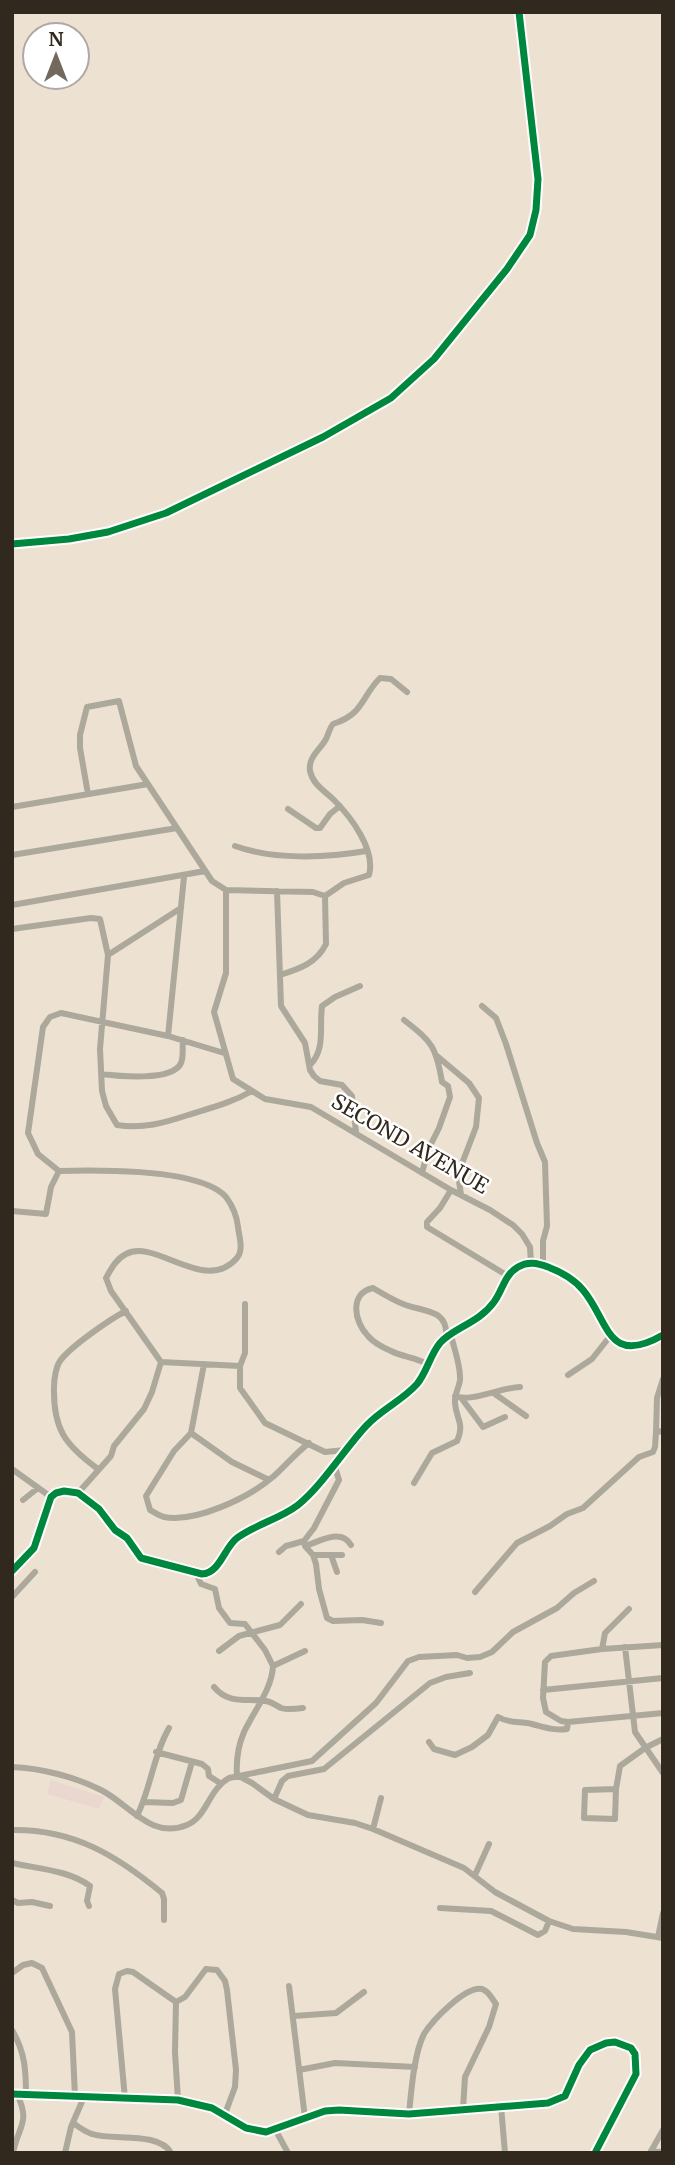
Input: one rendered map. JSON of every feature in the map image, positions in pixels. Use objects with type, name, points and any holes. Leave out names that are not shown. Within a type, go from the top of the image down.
[{"type":"street","points":[[12,544],[72,539],[108,532],[166,513],[323,437],[391,398],[434,359],[508,269],[530,235],[536,210],[537,179],[519,12]]},
{"type":"street","points":[[325,896],[344,883],[369,875],[370,862],[358,828],[313,780],[310,769],[313,754],[321,746],[332,724],[348,718],[358,709],[380,678],[391,679],[407,692]]},
{"type":"street","points":[[88,794],[80,748],[80,735],[87,708],[119,701],[136,766],[212,881],[226,890],[313,892],[325,896]]},
{"type":"street","points":[[12,807],[148,784]]},
{"type":"street","points":[[288,809],[320,828],[340,806]]},
{"type":"street","points":[[12,855],[177,828]]},
{"type":"street","points":[[235,846],[272,855],[334,857],[366,851]]},
{"type":"street","points":[[12,905],[205,872]]},
{"type":"street","points":[[168,1036],[184,877]]},
{"type":"street","name":"SECOND AVENUE","points":[[226,890],[226,973],[214,1012],[233,1079],[273,1102],[311,1107],[513,1225],[530,1247],[531,1263]]},
{"type":"street","points":[[277,891],[281,1006],[304,1043],[310,1070],[317,1080],[342,1085],[352,1096],[356,1132]]},
{"type":"street","points":[[280,975],[304,967],[323,951],[327,944],[325,896]]},
{"type":"street","points":[[108,955],[181,908]]},
{"type":"street","points":[[12,929],[100,919],[108,955],[102,1020],[102,1091],[106,1106],[117,1125],[130,1127],[165,1124],[234,1101],[251,1091]]},
{"type":"street","points":[[310,1065],[318,1052],[322,1033],[322,1006],[360,986]]},
{"type":"street","points":[[482,1006],[496,1018],[545,1163],[547,1226],[543,1241],[543,1266]]},
{"type":"street","points":[[78,1493],[111,1456],[114,1446],[144,1409],[160,1362],[111,1291],[106,1278],[114,1264],[127,1253],[138,1251],[209,1270],[226,1267],[238,1257],[241,1250],[237,1217],[226,1198],[214,1188],[142,1173],[59,1171],[38,1154],[28,1133],[43,1027],[50,1017],[61,1013],[168,1036],[225,1053]]},
{"type":"street","points":[[404,1020],[426,1038],[437,1056],[469,1083],[479,1098],[476,1127],[458,1174],[461,1195]]},
{"type":"street","points":[[101,1074],[138,1078],[175,1069],[181,1063],[183,1040]]},
{"type":"street","points":[[422,1173],[428,1150],[450,1097],[448,1086],[442,1082],[437,1056]]},
{"type":"street","points":[[12,1210],[46,1214],[51,1187],[59,1171]]},
{"type":"street","points":[[451,1190],[427,1222],[427,1227],[508,1276]]},
{"type":"street","points":[[12,1571],[34,1548],[47,1503],[56,1493],[64,1491],[78,1493],[99,1509],[115,1530],[127,1538],[141,1558],[196,1573],[211,1572],[229,1545],[239,1536],[298,1505],[376,1416],[417,1384],[439,1344],[470,1325],[487,1310],[508,1276],[523,1264],[543,1266],[574,1280],[582,1288],[611,1335],[628,1346],[639,1347],[662,1338]]},
{"type":"street","points":[[428,1364],[393,1352],[369,1337],[356,1313],[355,1303],[359,1296],[367,1289],[373,1288],[407,1306],[424,1307],[437,1314],[446,1326],[449,1336],[460,1381],[459,1397],[483,1427],[505,1418]]},
{"type":"street","points":[[244,1304],[245,1353],[240,1366],[240,1388],[265,1423],[325,1452],[345,1450]]},
{"type":"street","points":[[98,1469],[66,1440],[55,1417],[54,1380],[60,1362],[126,1311]]},
{"type":"street","points":[[568,1375],[592,1359],[611,1335]]},
{"type":"street","points":[[160,1362],[240,1366]]},
{"type":"street","points":[[204,1364],[191,1433],[156,1477],[146,1496],[150,1510],[164,1517],[202,1514],[269,1480],[309,1443]]},
{"type":"street","points":[[475,1592],[517,1543],[567,1514],[583,1508],[639,1457],[653,1452],[659,1432],[657,1398],[663,1379]]},
{"type":"street","points":[[459,1397],[467,1399],[482,1393],[500,1393],[510,1388],[520,1388]]},
{"type":"street","points":[[493,1393],[526,1416]]},
{"type":"street","points":[[414,1483],[432,1453],[457,1441],[461,1432],[460,1418],[454,1401],[459,1397]]},
{"type":"street","points":[[191,1433],[232,1462],[269,1480]]},
{"type":"street","points":[[304,1544],[339,1480],[334,1464]]},
{"type":"street","points":[[12,1469],[51,1497]]},
{"type":"street","points":[[23,1500],[38,1488]]},
{"type":"street","points":[[279,1552],[286,1546],[339,1535],[351,1545]]},
{"type":"street","points":[[304,1544],[313,1555],[327,1618],[333,1621],[362,1619],[381,1623]]},
{"type":"street","points":[[313,1555],[342,1555]]},
{"type":"street","points":[[331,1555],[337,1572]]},
{"type":"street","points":[[12,1597],[36,1572]]},
{"type":"street","points":[[196,1573],[201,1584],[215,1589],[219,1608],[230,1623],[245,1624],[273,1666]]},
{"type":"street","points":[[12,1767],[35,1769],[101,1790],[154,1826],[186,1826],[200,1816],[220,1783],[237,1776],[312,1761],[376,1703],[408,1661],[419,1657],[480,1657],[492,1652],[513,1632],[557,1608],[573,1593],[594,1581]]},
{"type":"street","points":[[219,1651],[239,1636],[279,1626],[301,1604]]},
{"type":"street","points":[[602,1649],[605,1633],[629,1609]]},
{"type":"street","points":[[663,1645],[602,1649],[547,1658],[542,1690],[546,1712],[561,1721],[663,1713]]},
{"type":"street","points":[[625,1647],[635,1732],[663,1773]]},
{"type":"street","points":[[237,1776],[238,1752],[243,1734],[262,1700],[273,1666],[305,1651]]},
{"type":"street","points":[[274,1799],[282,1781],[297,1773],[324,1769],[430,1683],[470,1673]]},
{"type":"street","points":[[542,1690],[663,1678]]},
{"type":"street","points":[[214,1687],[219,1693],[242,1701],[262,1700],[285,1709],[303,1709]]},
{"type":"street","points":[[429,1742],[434,1749],[455,1755],[488,1735],[498,1717],[510,1723],[529,1723],[559,1730],[567,1729],[568,1722]]},
{"type":"street","points":[[137,1816],[144,1802],[156,1752],[169,1728]]},
{"type":"street","points":[[616,1790],[585,1790],[584,1818],[615,1819],[620,1766],[663,1739]]},
{"type":"street","points":[[156,1752],[202,1764],[208,1769],[209,1776],[220,1783]]},
{"type":"street","points":[[144,1802],[173,1803],[181,1800],[192,1762]]},
{"type":"street","points":[[237,1776],[274,1799],[308,1815],[373,1829],[475,1875],[495,1892],[549,1922],[573,1929],[661,1937],[663,1913]]},
{"type":"street","points":[[373,1829],[381,1798]]},
{"type":"street","points":[[12,1830],[78,1840],[105,1851],[162,1893],[164,1920]]},
{"type":"street","points":[[475,1875],[489,1844]]},
{"type":"street","points":[[12,1863],[68,1873],[79,1879],[90,1886],[87,1901],[89,1906]]},
{"type":"street","points":[[12,1900],[50,1906]]},
{"type":"street","points":[[440,1908],[491,1911],[538,1935],[545,1931],[549,1922]]},
{"type":"street","points":[[12,1973],[23,1965],[32,1963],[42,1968],[72,2032],[75,2096]]},
{"type":"street","points":[[176,2002],[185,1997],[206,1969],[217,1970],[225,1981],[236,2070],[235,2087],[225,2114]]},
{"type":"street","points":[[125,2099],[115,1989],[119,1974],[127,1970],[133,1972],[176,2002]]},
{"type":"street","points":[[289,1986],[304,2118]]},
{"type":"street","points":[[409,2114],[415,2067],[424,2035],[438,2017],[467,1991],[481,1989],[489,1993],[496,2004],[489,2027],[466,2077],[463,2109]]},
{"type":"street","points":[[294,2016],[337,2013],[364,1992]]},
{"type":"street","points":[[176,2002],[178,2100]]},
{"type":"street","points":[[12,2030],[25,2061],[26,2095]]},
{"type":"street","points":[[15,2094],[178,2100],[212,2108],[256,2131],[275,2129],[304,2118],[339,2110],[409,2114],[548,2104],[565,2096],[579,2065],[590,2050],[606,2043],[624,2044],[635,2054],[636,2074],[595,2153]]},
{"type":"street","points":[[299,2070],[335,2063],[415,2067]]},
{"type":"street","points":[[13,2153],[24,2119],[24,2112],[15,2094]]},
{"type":"street","points":[[65,2153],[72,2123],[84,2097]]},
{"type":"street","points":[[501,2106],[505,2153]]},
{"type":"street","points":[[72,2123],[91,2134],[161,2143],[170,2149],[171,2153]]},
{"type":"street","points":[[275,2129],[288,2153]]},
{"type":"street","points":[[650,2152],[663,2130]]},
{"type":"street","points":[[650,2152],[663,2152]]},
{"type":"shaded area","points":[[51,1780],[104,1797],[99,1809],[47,1794]]},
{"type":"cycle path","points":[[12,544],[69,539],[108,532],[166,513],[323,437],[391,398],[434,359],[507,269],[530,235],[536,210],[538,179],[519,12]]},
{"type":"cycle path","points":[[12,1571],[34,1548],[51,1497],[64,1491],[78,1493],[99,1509],[115,1530],[127,1538],[141,1558],[202,1574],[208,1573],[218,1565],[237,1538],[291,1510],[307,1497],[367,1425],[417,1384],[440,1343],[488,1309],[513,1270],[522,1265],[533,1263],[544,1266],[576,1282],[592,1302],[612,1336],[620,1343],[631,1346],[645,1344],[663,1335]]},
{"type":"cycle path","points":[[12,2094],[178,2100],[212,2108],[246,2128],[266,2132],[325,2111],[409,2114],[548,2103],[565,2096],[579,2065],[590,2050],[615,2042],[631,2048],[635,2054],[636,2074],[595,2153]]}]
